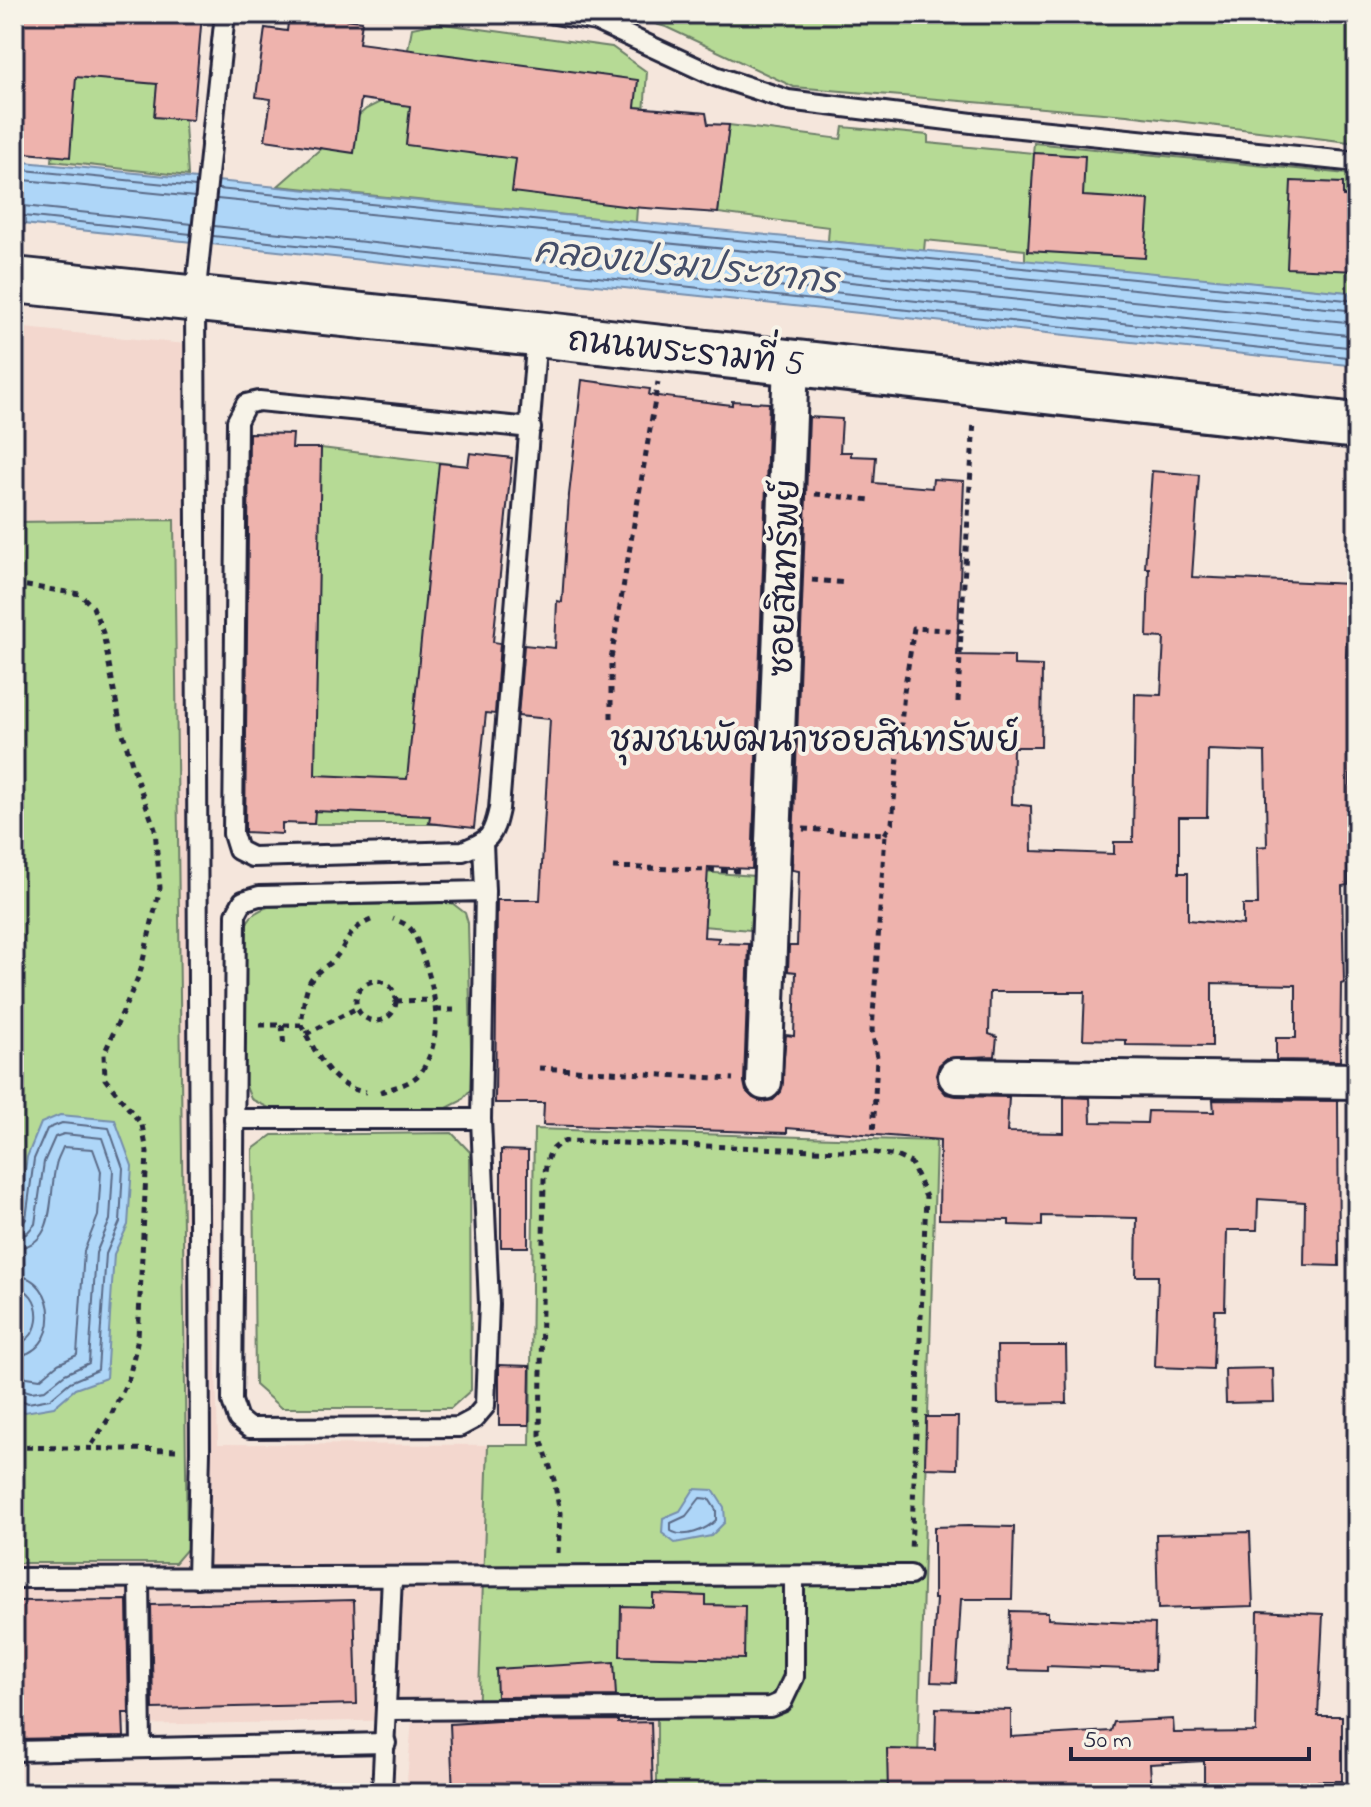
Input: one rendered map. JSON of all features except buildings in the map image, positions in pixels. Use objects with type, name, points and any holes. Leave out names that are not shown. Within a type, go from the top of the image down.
[{"type":"main road","name":"ถนนพระรามที่ 5","points":[[14,280],[537,334],[1357,426]]},
{"type":"street","name":"ซอยสินทรัพย์","points":[[764,1082],[791,362]]},
{"type":"street","points":[[956,1076],[1357,1081]]},
{"type":"lane","points":[[197,1578],[200,1451],[195,298],[225,14]]},
{"type":"lane","points":[[554,14],[596,21],[715,76],[788,100],[980,124],[1357,162]]},
{"type":"lane","points":[[531,428],[259,401],[246,404],[237,421],[233,834],[238,850],[252,857],[463,851],[483,843],[494,834],[499,809],[531,428],[537,334]]},
{"type":"lane","points":[[483,843],[485,891],[481,1119],[489,1304],[485,1406],[474,1419],[459,1427],[249,1428],[238,1419],[232,1401],[236,914],[243,901],[259,896],[485,891]]},
{"type":"lane","points":[[234,1119],[481,1119]]},
{"type":"lane","points":[[14,1578],[910,1575]]},
{"type":"lane","points":[[387,1710],[770,1707],[782,1702],[794,1677],[794,1576]]},
{"type":"lane","points":[[382,1793],[392,1577]]},
{"type":"lane","points":[[139,1578],[141,1748]]},
{"type":"lane","points":[[14,1751],[386,1743]]},
{"type":"path","points":[[611,718],[611,659],[659,377]]},
{"type":"path","points":[[958,702],[975,415]]},
{"type":"path","points":[[787,491],[871,500]]},
{"type":"path","points":[[14,584],[80,594],[93,607],[103,633],[121,727],[155,829],[160,888],[140,973],[104,1054],[105,1079],[142,1125],[147,1152],[138,1338],[129,1378],[111,1415],[89,1449]]},
{"type":"path","points":[[873,1136],[877,1057],[872,1031],[885,834],[892,823],[904,692],[914,628],[961,631]]},
{"type":"path","points":[[774,827],[885,834]]},
{"type":"path","points":[[613,867],[772,872]]},
{"type":"path","points":[[375,919],[359,925],[333,961],[320,969],[310,981],[301,1025],[325,1067],[343,1084],[361,1091],[379,1092],[414,1080],[423,1070],[432,1049],[436,1017],[431,974],[410,928],[389,917]]},
{"type":"path","points":[[374,980],[387,984],[395,993],[396,1001],[391,1014],[380,1021],[366,1019],[357,1008],[355,1002],[359,990],[368,982],[374,980]]},
{"type":"path","points":[[396,1001],[434,1000]]},
{"type":"path","points":[[306,1034],[357,1008]]},
{"type":"path","points":[[282,1025],[284,1048]]},
{"type":"path","points":[[235,1026],[301,1025]]},
{"type":"path","points":[[539,1068],[764,1082]]},
{"type":"path","points":[[558,1555],[560,1513],[540,1435],[547,1154],[555,1145],[566,1141],[870,1152],[896,1156],[911,1163],[926,1197],[910,1575]]},
{"type":"path","points":[[14,1447],[200,1451]]},
{"type":"shaded area","points":[[14,327],[206,346],[211,1178],[218,1444],[530,1445],[534,1129],[936,1141],[917,1793],[406,1793],[412,1720],[14,1727]]},
{"type":"green space","points":[[621,14],[1357,14],[1357,143],[1127,115],[794,87],[666,27]]},
{"type":"green space","points":[[436,23],[612,47],[647,72],[636,222],[278,186],[366,109],[400,92],[412,28]]},
{"type":"green space","points":[[64,34],[181,54],[188,176],[52,161]]},
{"type":"green space","points":[[729,125],[841,139],[843,127],[928,135],[928,143],[1033,153],[1034,143],[1357,175],[1355,293],[1025,261],[1025,250],[925,240],[924,251],[828,241],[829,227],[718,213]]},
{"type":"green space","points":[[321,448],[468,466],[446,824],[298,824]]},
{"type":"green space","points":[[174,520],[187,1549],[175,1563],[14,1563],[14,522]]},
{"type":"green space","points":[[612,865],[754,876],[750,930],[690,925]]},
{"type":"green space","points":[[452,903],[465,913],[468,923],[472,1088],[461,1101],[443,1110],[271,1109],[251,1099],[244,1081],[242,943],[246,925],[252,916],[268,907]]},
{"type":"green space","points":[[534,1129],[936,1141],[917,1793],[726,1793],[657,1789],[657,1717],[478,1719],[488,1445],[530,1445]]},
{"type":"green space","points":[[452,1133],[470,1152],[471,1390],[451,1408],[281,1408],[255,1385],[253,1149],[272,1135]]},
{"type":"water","name":"คลองเปรมประชากร","points":[[14,161],[1357,293],[1357,366],[14,223]]},
{"type":"water","points":[[60,1115],[115,1120],[132,1166],[128,1225],[114,1254],[106,1378],[75,1389],[54,1407],[25,1412],[14,1403],[14,1341],[19,1319],[15,1240],[27,1157],[41,1123]]},
{"type":"water","points":[[694,1489],[713,1490],[724,1507],[725,1522],[711,1536],[675,1543],[662,1533],[663,1518],[680,1511]]},
{"type":"district","name":"ชุมชนพัฒนาซอยสินทรัพย์","points":[[815,738]]}]
